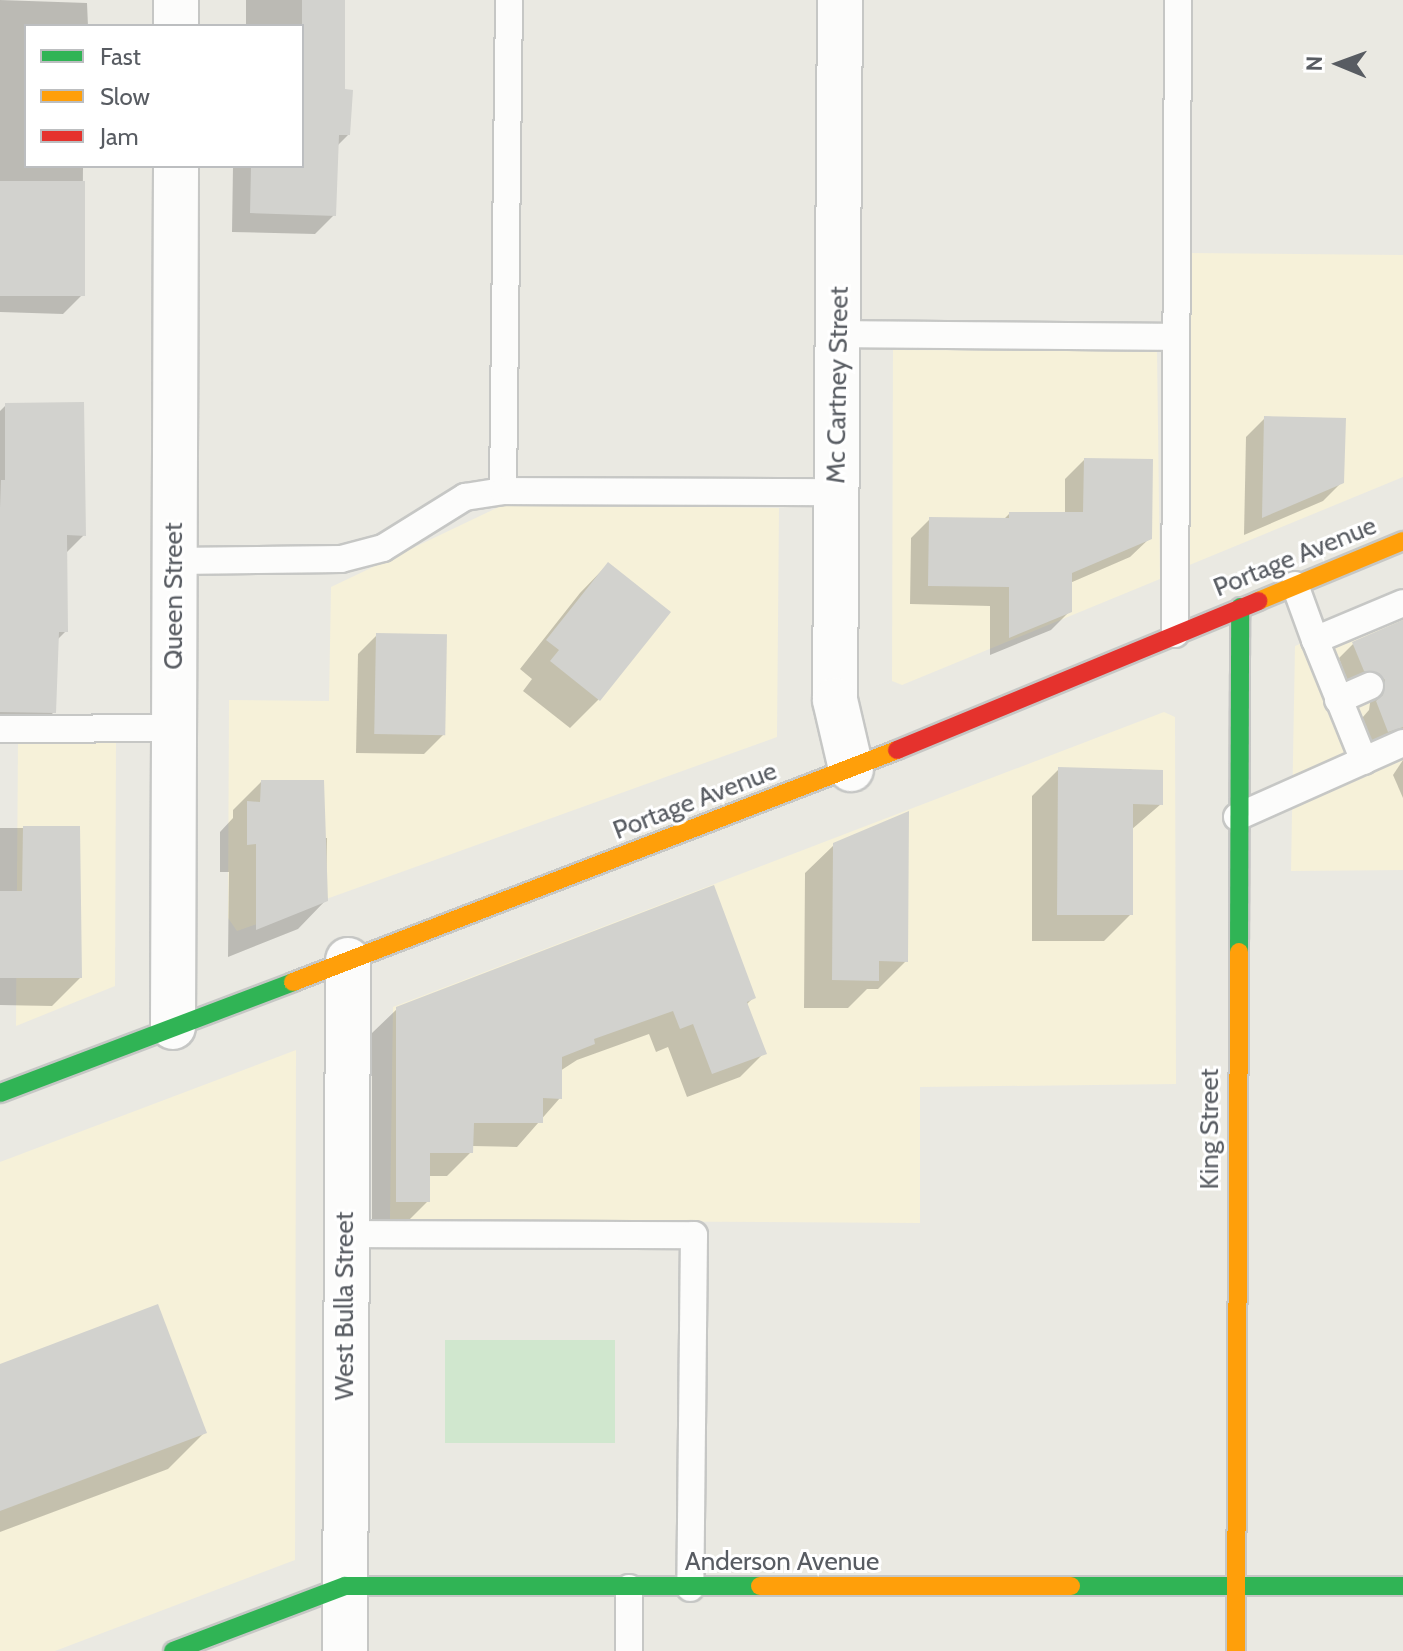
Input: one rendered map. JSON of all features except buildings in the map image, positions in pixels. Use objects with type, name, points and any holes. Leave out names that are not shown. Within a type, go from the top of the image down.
[{"type":"street","points":[[176,0],[176,24]]},
{"type":"street","name":"Mc Cartney Street","points":[[840,0],[835,700],[851,769]]},
{"type":"street","name":"Queen Street","points":[[173,1027],[176,168]]},
{"type":"street","name":"Portage Avenue","points":[[0,1093],[851,769],[1403,541]]},
{"type":"street","name":"King Street","points":[[1236,1651],[1240,607]]},
{"type":"street","name":"West Bulla Street","points":[[345,1651],[348,960]]},
{"type":"street","name":"Anderson Avenue","points":[[173,1651],[345,1586],[1403,1586]]},
{"type":"lane","points":[[503,491],[509,0]]},
{"type":"lane","points":[[1175,634],[1178,0]]},
{"type":"lane","points":[[839,334],[1175,337]]},
{"type":"lane","points":[[174,561],[341,559],[383,548],[465,497],[503,491],[837,492]]},
{"type":"lane","points":[[1295,585],[1364,761]]},
{"type":"lane","points":[[1315,640],[1403,603]]},
{"type":"lane","points":[[1338,700],[1370,686]]},
{"type":"lane","points":[[0,729],[173,728]]},
{"type":"lane","points":[[1237,817],[1403,743]]},
{"type":"lane","points":[[346,1234],[694,1235],[690,1588]]},
{"type":"lane","points":[[629,1588],[629,1651]]},
{"type":"shaded area","points":[[1189,253],[1403,255],[1403,477],[1187,566]]},
{"type":"shaded area","points":[[893,350],[1157,351],[1160,579],[902,685],[892,681]]},
{"type":"shaded area","points":[[505,504],[779,508],[777,737],[237,931],[228,918],[229,700],[329,701],[331,587]]},
{"type":"shaded area","points":[[1403,601],[1403,870],[1291,871],[1295,646]]},
{"type":"shaded area","points":[[1164,712],[1175,717],[1176,1084],[920,1087],[920,1223],[390,1220],[393,1007]]},
{"type":"shaded area","points":[[18,743],[116,743],[115,986],[16,1026]]},
{"type":"shaded area","points":[[296,1050],[295,1560],[55,1651],[0,1651],[0,1162]]},
{"type":"green space","points":[[445,1340],[615,1340],[615,1443],[445,1443]]},
{"type":"traffic: fast","points":[[1239,952],[1240,607]]},
{"type":"traffic: fast","points":[[0,1093],[293,982]]},
{"type":"traffic: fast","points":[[173,1651],[345,1586],[760,1586]]},
{"type":"traffic: fast","points":[[1071,1586],[1403,1586]]},
{"type":"traffic: slow","points":[[1258,601],[1403,541]]},
{"type":"traffic: slow","points":[[293,982],[897,750]]},
{"type":"traffic: slow","points":[[1236,1651],[1239,952]]},
{"type":"traffic: slow","points":[[760,1586],[1071,1586]]},
{"type":"traffic: jam","points":[[897,750],[1258,601]]}]
